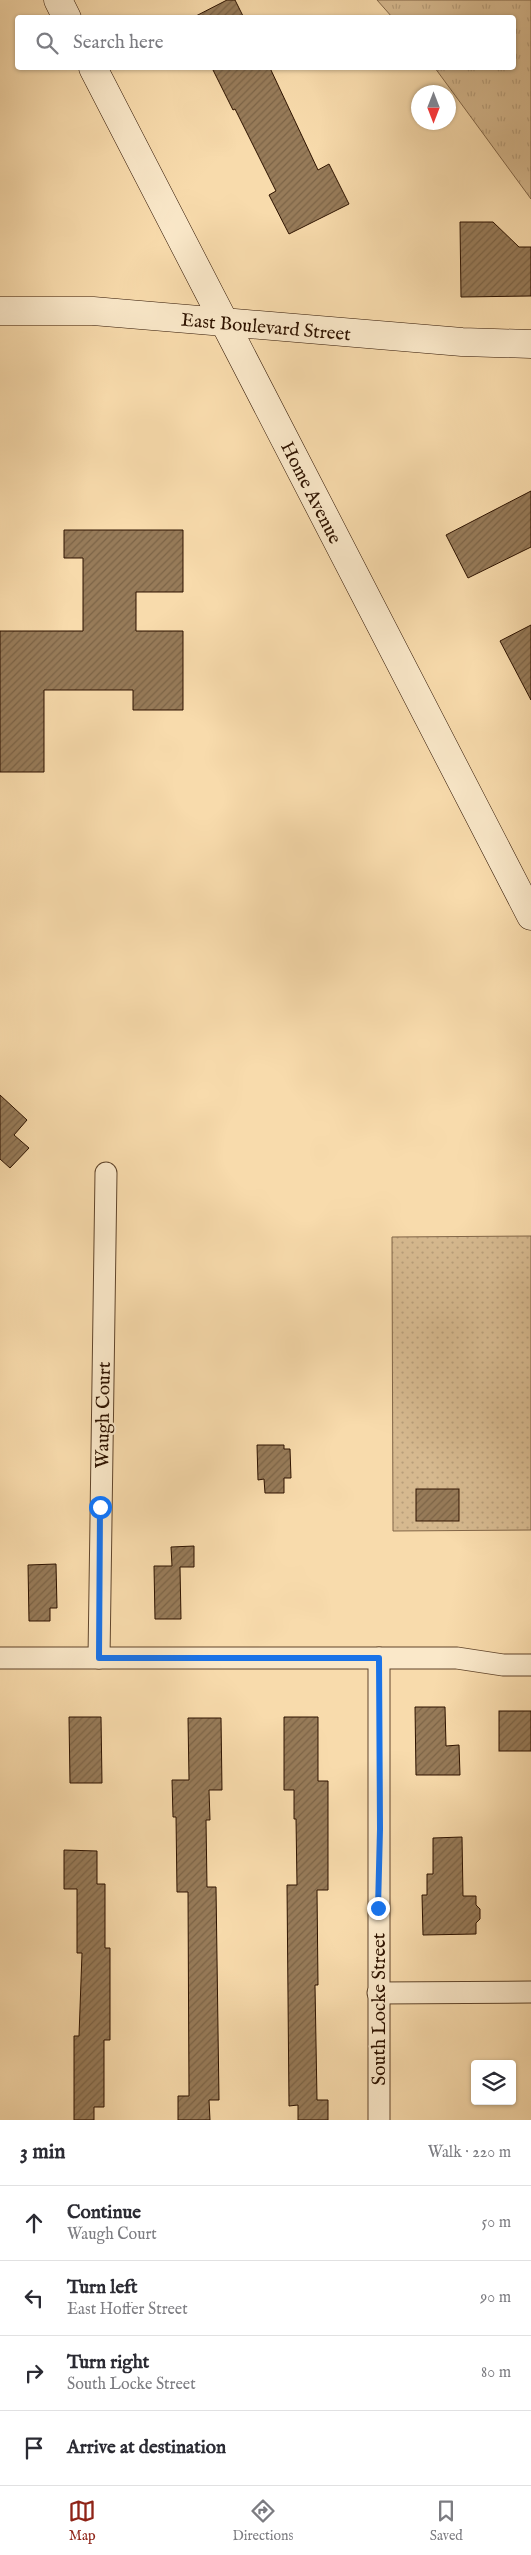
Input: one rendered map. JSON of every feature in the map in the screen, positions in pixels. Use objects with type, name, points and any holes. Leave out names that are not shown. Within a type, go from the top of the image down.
[{"type":"main road","points":[[58,0],[66,15]]},
{"type":"main road","name":"Home Avenue","points":[[94,70],[531,916]]},
{"type":"main road","name":"East Boulevard Street","points":[[0,311],[93,311],[462,342],[531,344]]},
{"type":"street","name":"Waugh Court","points":[[99,1658],[106,1173]]},
{"type":"street","points":[[0,1658],[457,1658],[503,1665],[531,1665]]},
{"type":"street","name":"South Locke Street","points":[[378,2120],[379,1658]]},
{"type":"street","points":[[378,1993],[531,1992]]},
{"type":"green space","points":[[377,0],[531,0],[531,199],[456,97],[456,85],[447,85],[436,70],[516,70],[516,15],[390,15]]},
{"type":"green space","points":[[531,1236],[531,1530],[393,1531],[392,1237]]},
{"type":"building","points":[[227,0],[235,0],[242,15],[198,15]]},
{"type":"building","points":[[213,70],[271,70],[318,170],[329,164],[349,204],[289,234],[269,195],[276,191],[235,109],[233,110]]},
{"type":"building","points":[[460,222],[493,222],[519,247],[531,247],[531,296],[461,297]]},
{"type":"building","points":[[531,491],[531,547],[468,578],[446,535]]},
{"type":"building","points":[[64,530],[183,530],[183,592],[136,592],[136,631],[183,631],[183,710],[133,710],[133,690],[44,690],[44,772],[0,772],[0,631],[83,631],[83,558],[64,558]]},
{"type":"building","points":[[531,625],[531,700],[500,641]]},
{"type":"building","points":[[0,1095],[27,1120],[14,1135],[29,1148],[10,1168],[0,1159]]},
{"type":"building","points":[[257,1445],[284,1445],[284,1449],[290,1449],[291,1478],[284,1478],[284,1493],[265,1493],[264,1479],[258,1480]]},
{"type":"building","points":[[416,1489],[459,1489],[459,1521],[416,1521]]},
{"type":"building","points":[[194,1546],[194,1567],[180,1567],[181,1619],[155,1619],[154,1566],[172,1566],[171,1547]]},
{"type":"building","points":[[56,1564],[57,1608],[50,1608],[50,1621],[29,1621],[28,1565]]},
{"type":"building","points":[[415,1707],[445,1707],[446,1746],[459,1745],[460,1775],[416,1775]]},
{"type":"building","points":[[499,1711],[531,1711],[531,1751],[499,1751]]},
{"type":"building","points":[[69,1717],[101,1717],[102,1783],[70,1783]]},
{"type":"building","points":[[284,1717],[318,1717],[318,1781],[328,1781],[328,1890],[317,1890],[318,1985],[315,1985],[317,2100],[328,2100],[328,2120],[298,2120],[298,2105],[289,2106],[287,1885],[297,1885],[294,1790],[284,1790]]},
{"type":"building","points":[[188,1718],[221,1718],[222,1790],[209,1790],[210,1820],[206,1820],[207,1887],[216,1887],[219,2100],[209,2100],[210,2120],[178,2120],[178,2096],[189,2096],[188,1892],[177,1892],[176,1817],[173,1817],[172,1780],[189,1780]]},
{"type":"building","points":[[462,1837],[463,1896],[476,1896],[476,1905],[480,1909],[480,1919],[476,1923],[476,1934],[423,1935],[422,1895],[427,1895],[427,1874],[433,1874],[433,1838]]},
{"type":"building","points":[[64,1850],[97,1851],[97,1884],[105,1884],[105,1948],[110,1948],[110,2040],[104,2040],[104,2107],[94,2107],[94,2120],[74,2120],[74,2036],[79,2036],[82,1953],[77,1953],[77,1889],[64,1889]]},
{"type":"route","points":[[100,1507],[99,1658],[379,1658],[380,1829],[378,1908]]}]
